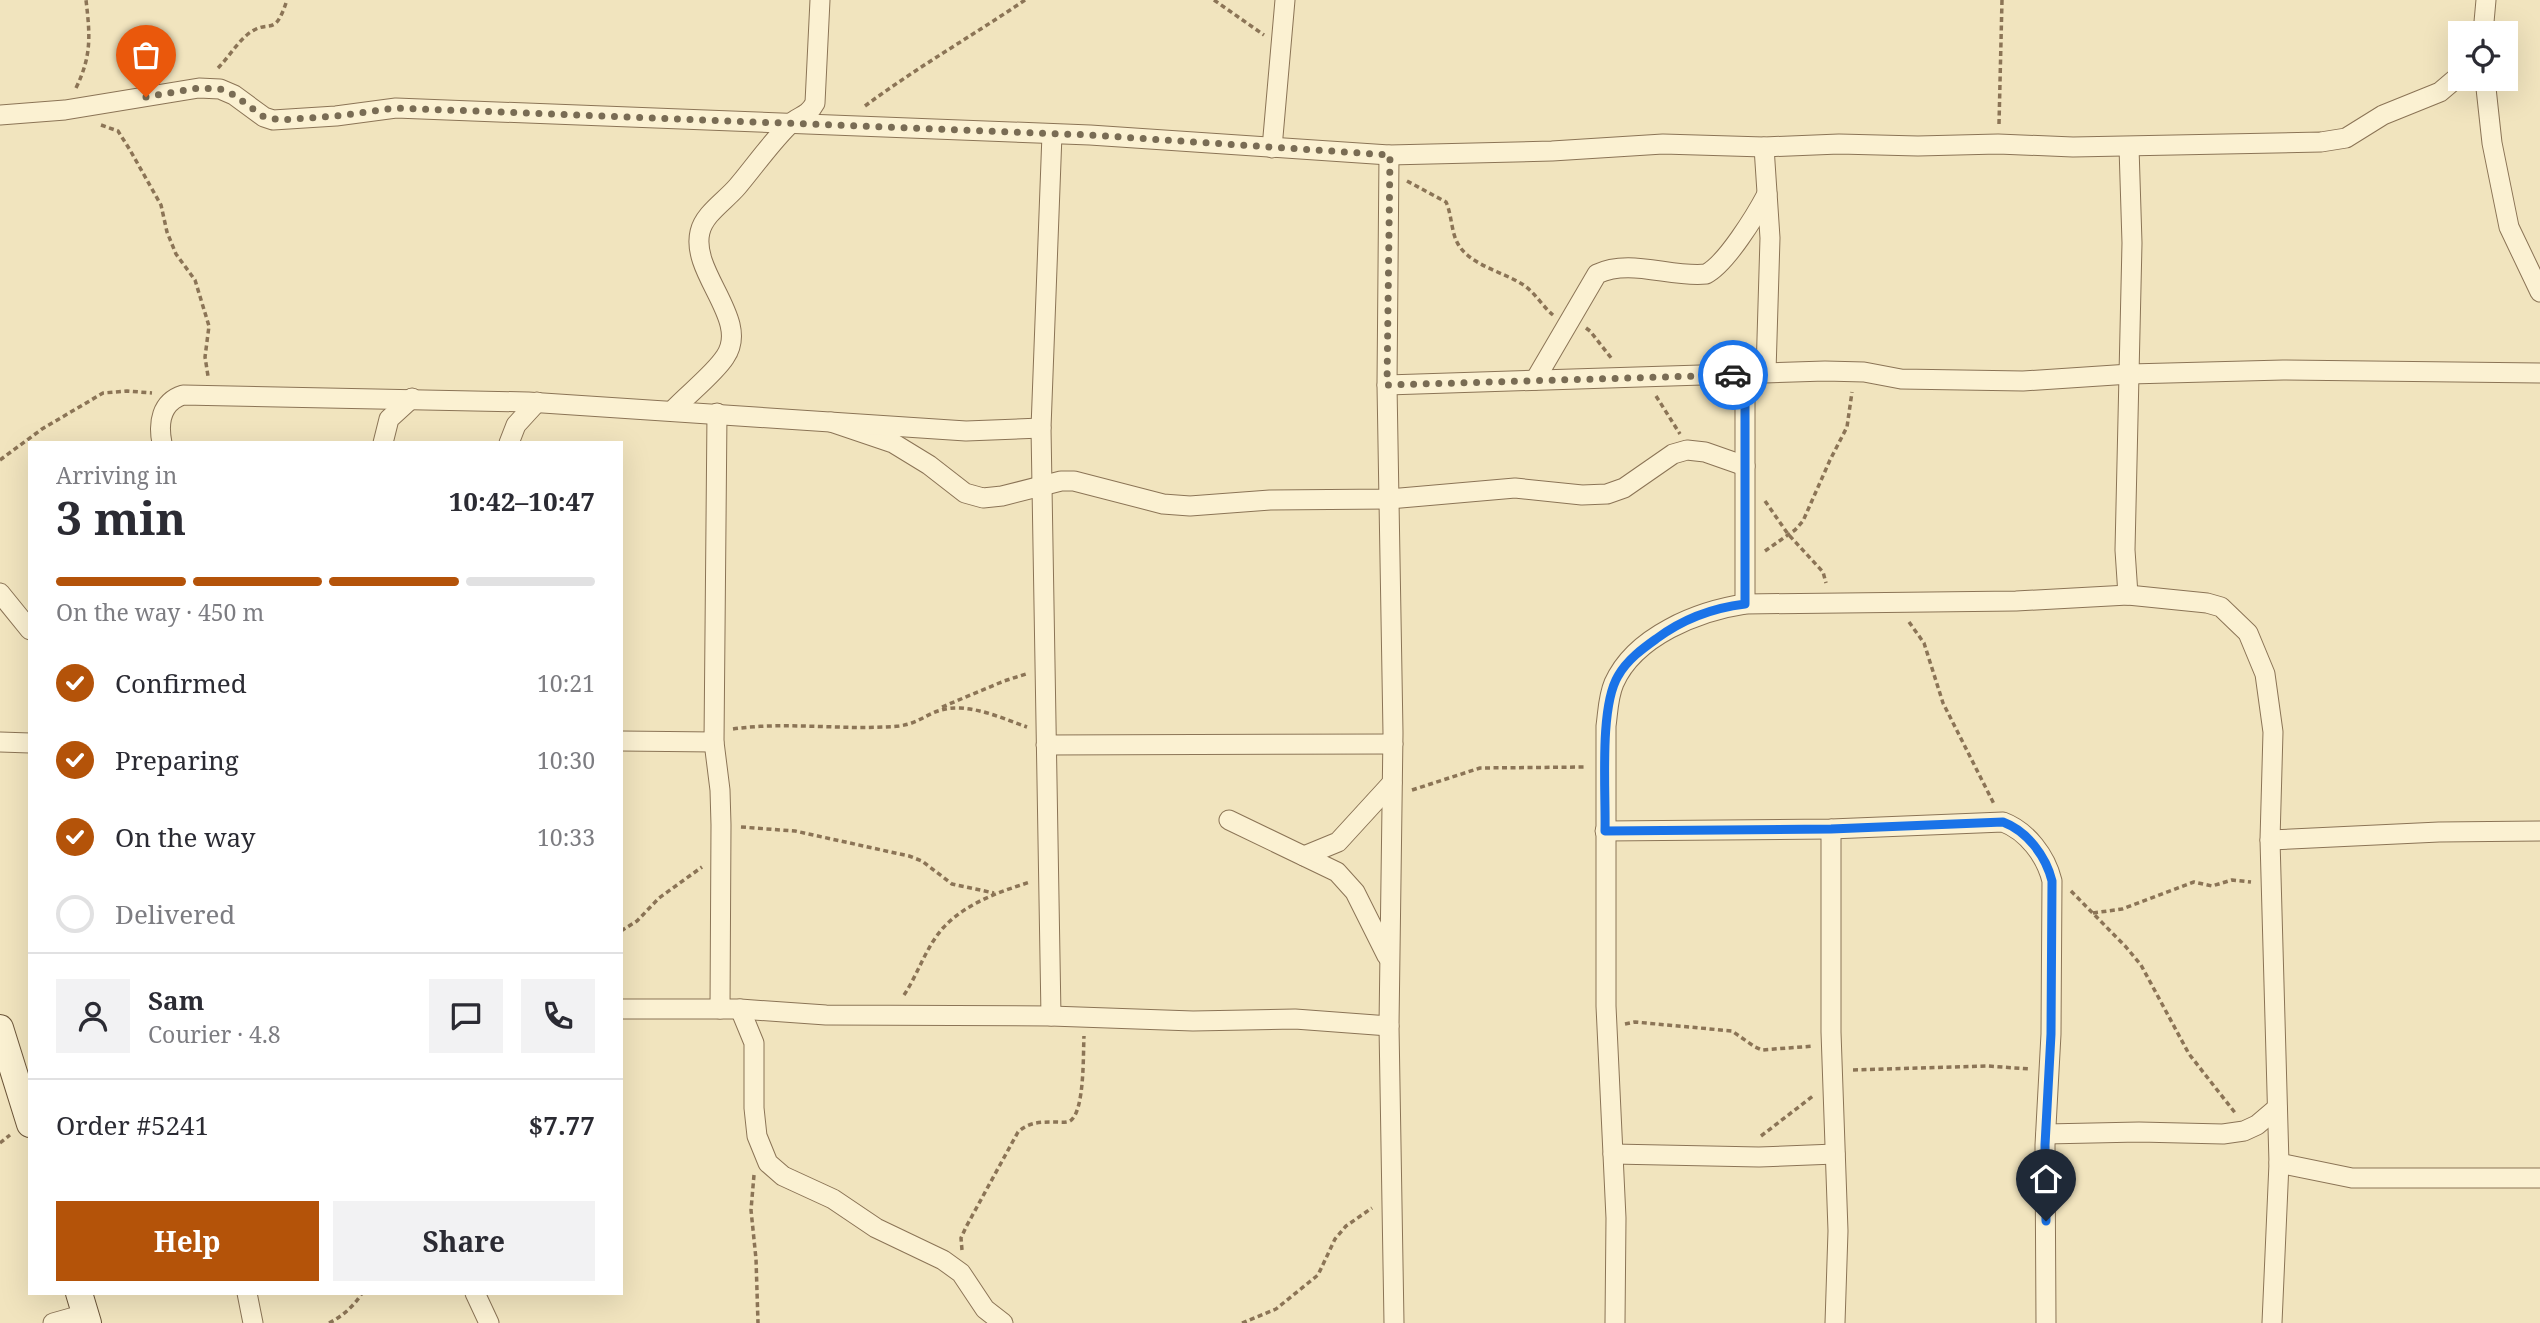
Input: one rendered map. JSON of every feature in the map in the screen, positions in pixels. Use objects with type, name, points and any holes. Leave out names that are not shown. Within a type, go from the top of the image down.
[{"type":"street","points":[[673,410],[726,357],[730,345],[727,313],[699,257],[701,229],[709,215],[735,190],[790,123],[809,113],[815,103],[820,0]]},
{"type":"street","points":[[1272,148],[1283,47],[1285,0]]},
{"type":"street","points":[[2484,21],[2486,0]]},
{"type":"street","points":[[0,115],[65,110],[198,88],[220,89],[234,95],[264,117],[281,120],[396,108],[790,123],[1052,134],[1272,148],[1389,163],[1663,144],[1764,147],[1839,144],[2129,147],[2320,142],[2346,138],[2383,115],[2440,92],[2448,85]]},
{"type":"street","points":[[2486,91],[2492,143],[2509,227],[2540,292]]},
{"type":"street","points":[[1051,1016],[1041,428],[1052,134]]},
{"type":"street","points":[[1764,147],[1770,238],[1766,372]]},
{"type":"street","points":[[2128,595],[2124,550],[2132,243],[2129,147]]},
{"type":"street","points":[[1389,163],[1387,385],[1392,744],[1389,1026],[1394,1323]]},
{"type":"street","points":[[1535,380],[1592,280],[1603,271],[1624,268],[1700,275],[1712,271],[1755,216],[1767,194]]},
{"type":"street","points":[[1387,385],[1851,371],[1901,379],[1952,381],[2023,381],[2130,374],[2283,370],[2540,373]]},
{"type":"street","points":[[1745,375],[1745,604]]},
{"type":"street","points":[[162,441],[162,415],[179,396],[537,402],[965,431],[1041,428]]},
{"type":"street","points":[[384,441],[389,419],[412,398]]},
{"type":"street","points":[[510,441],[516,425],[537,402]]},
{"type":"street","points":[[717,413],[714,737],[722,825],[720,1009]]},
{"type":"street","points":[[831,422],[893,443],[965,494],[983,498],[1061,481],[1085,482],[1163,504],[1190,506],[1270,500],[1389,499],[1515,488],[1607,495],[1624,488],[1672,454],[1687,450],[1700,452],[1745,472]]},
{"type":"street","points":[[0,593],[28,628]]},
{"type":"street","points":[[1615,1323],[1616,1218],[1607,1033],[1606,726],[1613,687],[1624,667],[1637,653],[1670,628],[1708,611],[1745,604],[2016,601],[2128,595],[2207,603],[2221,607],[2248,633],[2265,674],[2273,732],[2270,840],[2278,1163],[2272,1323]]},
{"type":"street","points":[[623,741],[714,737]]},
{"type":"street","points":[[1046,740],[1392,744]]},
{"type":"street","points":[[0,742],[28,743]]},
{"type":"street","points":[[1304,856],[1338,842],[1392,790]]},
{"type":"street","points":[[1229,820],[1337,872],[1348,883],[1390,960]]},
{"type":"street","points":[[1605,831],[1831,829],[2003,822],[2017,830],[2038,849],[2052,879],[2046,1134],[2046,1323]]},
{"type":"street","points":[[1831,829],[1833,1070],[1838,1231],[1835,1323]]},
{"type":"street","points":[[2270,840],[2439,832],[2540,831]]},
{"type":"street","points":[[623,1009],[740,1009],[826,1015],[1051,1016],[1193,1021],[1295,1019],[1389,1026]]},
{"type":"street","points":[[740,1009],[754,1042],[754,1108],[761,1149],[768,1163],[783,1176],[812,1188],[876,1228],[943,1261],[961,1273],[985,1309],[1003,1323]]},
{"type":"street","points":[[0,1028],[28,1118]]},
{"type":"street","points":[[2046,1134],[2223,1134],[2257,1125],[2277,1108]]},
{"type":"street","points":[[1613,1154],[1735,1157],[1835,1154]]},
{"type":"street","points":[[2278,1163],[2352,1178],[2540,1178]]},
{"type":"street","points":[[247,1295],[253,1323]]},
{"type":"street","points":[[476,1295],[489,1323]]},
{"type":"street","points":[[53,1323],[84,1310]]},
{"type":"path","points":[[86,0],[90,51],[87,65],[65,110],[118,131],[157,198],[176,254],[195,280],[200,293],[209,326],[206,370],[220,396]]},
{"type":"path","points":[[198,88],[248,34],[277,24],[287,0]]},
{"type":"path","points":[[841,125],[892,86],[1025,0]]},
{"type":"path","points":[[1214,0],[1283,47]]},
{"type":"path","points":[[1998,144],[2002,0]]},
{"type":"path","points":[[1389,163],[1446,202],[1460,248],[1476,260],[1522,284],[1554,317],[1590,331],[1629,377],[1660,398],[1682,437],[1700,452]]},
{"type":"path","points":[[1745,563],[1803,521],[1847,427],[1852,394],[1851,371]]},
{"type":"path","points":[[0,460],[8,457],[42,429],[103,393],[127,391],[179,396]]},
{"type":"path","points":[[1745,472],[1788,534],[1825,575],[1821,603]]},
{"type":"path","points":[[1888,602],[1913,627],[1924,643],[1943,703],[2003,822]]},
{"type":"path","points":[[714,737],[747,727],[842,729],[910,724],[937,709],[1004,681],[1045,671]]},
{"type":"path","points":[[937,709],[963,708],[985,713],[1046,740]]},
{"type":"path","points":[[1392,790],[1480,768],[1606,767]]},
{"type":"path","points":[[722,825],[795,831],[909,856],[922,861],[952,884],[994,893]]},
{"type":"path","points":[[623,930],[637,921],[659,898],[686,877],[721,855]]},
{"type":"path","points":[[2093,913],[2122,909],[2194,881],[2213,887],[2232,880],[2250,882],[2271,869]]},
{"type":"path","points":[[892,1014],[943,928],[994,893],[1049,876]]},
{"type":"path","points":[[2052,879],[2066,886],[2141,965],[2189,1054],[2248,1129]]},
{"type":"path","points":[[967,1280],[961,1238],[1018,1132],[1026,1125],[1067,1122],[1074,1117],[1080,1101],[1085,1017]]},
{"type":"path","points":[[1607,1033],[1624,1024],[1635,1022],[1732,1031],[1762,1050],[1815,1046],[1825,1050],[1833,1070]]},
{"type":"path","points":[[1735,1157],[1833,1070],[1988,1066],[2023,1068],[2049,1074]]},
{"type":"path","points":[[758,1323],[751,1210],[754,1173],[761,1149]]},
{"type":"path","points":[[1242,1323],[1276,1309],[1318,1275],[1335,1239],[1346,1226],[1391,1196]]},
{"type":"path","points":[[329,1323],[340,1318],[361,1295]]},
{"type":"way so far","points":[[146,97],[198,88],[220,89],[273,120],[337,116],[396,108],[1090,135],[1390,155],[1387,385],[1733,375]]},
{"type":"route","points":[[1733,375],[1745,375],[1745,604],[1717,608],[1670,628],[1637,653],[1618,676],[1609,702],[1606,726],[1605,831],[1831,829],[2003,822],[2017,830],[2038,849],[2048,866],[2052,881],[2051,1034],[2045,1145],[2046,1221]]}]
